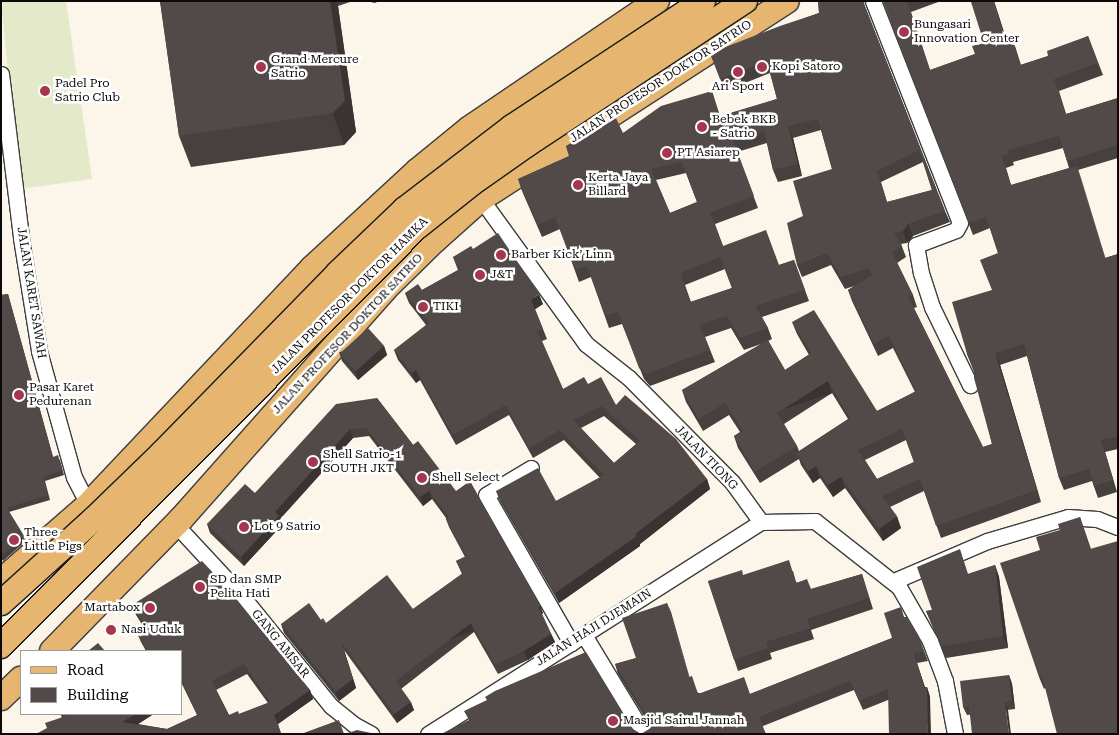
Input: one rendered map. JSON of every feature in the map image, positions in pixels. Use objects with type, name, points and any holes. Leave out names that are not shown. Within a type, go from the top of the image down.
[{"type":"main road","points":[[1,581],[88,505],[312,268],[362,220],[470,128],[657,1]]},
{"type":"main road","name":"JALAN PROFESOR DOKTOR HAMKA","points":[[1,603],[94,519],[162,453],[338,273],[405,209],[512,127],[703,1]]},
{"type":"main road","name":"JALAN PROFESOR DOKTOR HAMKA","points":[[1,646],[416,227],[471,184],[528,144],[745,1]]},
{"type":"main road","name":"JALAN PROFESOR DOKTOR SATRIO","points":[[53,650],[100,605],[176,525],[384,290],[481,199],[787,1]]},
{"type":"main road","points":[[522,93],[509,110],[510,121],[533,148],[548,155]]},
{"type":"main road","points":[[436,155],[453,147],[463,150],[471,164],[481,199]]},
{"type":"main road","points":[[1,698],[20,680]]},
{"type":"street","points":[[873,1],[960,223],[956,230],[916,245],[921,273],[932,307],[970,385]]},
{"type":"street","name":"JALAN KARET SAWAH","points":[[1,74],[4,132],[29,300],[39,351],[74,477],[88,505]]},
{"type":"street","name":"JALAN TIONG","points":[[481,199],[586,344],[629,378],[732,482],[761,522]]},
{"type":"street","points":[[532,468],[486,494],[577,639],[644,734]]},
{"type":"street","points":[[894,581],[987,541],[1068,518],[1097,519],[1118,527]]},
{"type":"street","points":[[761,522],[815,521],[894,581],[930,641],[945,681],[955,734]]},
{"type":"street","name":"JALAN HAJI DJEMAIN","points":[[428,734],[761,522]]},
{"type":"street","name":"GANG AMSAR","points":[[176,525],[241,595],[331,706],[353,724],[371,734]]},
{"type":"green space","name":"Padel Pro Satrio Club","points":[[1,1],[66,1],[92,179],[20,189]]},
{"type":"building","name":"Grand Mercure Satrio","points":[[160,1],[330,1],[345,101],[333,113],[179,136]]},
{"type":"building","points":[[818,1],[863,1],[945,211],[908,224],[903,231],[894,233],[902,246],[892,252],[913,295],[908,297],[983,447],[992,444],[974,378],[974,370],[967,354],[952,302],[992,290],[980,260],[998,253],[986,217],[969,223],[883,1],[907,1],[930,70],[975,54],[972,46],[984,43],[971,2],[973,1],[994,1],[1004,36],[1011,34],[1020,65],[1048,56],[1047,51],[1088,36],[1098,63],[1054,79],[1066,114],[1118,98],[1118,145],[1067,161],[1059,136],[1008,150],[1009,154],[1002,156],[1011,185],[1077,166],[1105,258],[1118,254],[1118,437],[1101,440],[1113,480],[1094,486],[1089,469],[1059,478],[1024,344],[995,353],[1037,490],[936,526],[920,479],[882,496],[897,516],[879,529],[841,477],[828,485],[816,466],[808,471],[797,453],[850,418],[828,381],[777,413],[797,446],[755,472],[734,436],[743,431],[725,403],[699,419],[682,390],[768,340],[785,370],[811,353],[792,322],[814,310],[877,411],[916,391],[889,336],[874,344],[848,290],[872,275],[869,268],[841,277],[827,253],[797,265],[787,223],[803,216],[793,181],[832,169],[818,119],[788,126],[798,164],[773,170],[764,131],[733,140],[754,196],[710,213],[723,246],[766,230],[779,265],[794,260],[805,290],[755,306],[768,328],[740,338],[727,316],[700,325],[710,350],[646,374],[639,368],[618,312],[605,316],[587,266],[575,270],[555,217],[538,225],[518,179],[570,156],[566,146],[615,116],[623,133],[661,106],[712,91],[719,117],[777,99],[767,61],[720,79],[710,53],[819,13]],"holes":[[[919,150],[932,190],[887,202],[877,171]],[[682,162],[697,202],[670,213],[651,169]],[[720,257],[732,288],[690,302],[681,273]],[[902,429],[914,462],[877,479],[858,450]]]},
{"type":"building","points":[[498,233],[539,294],[531,300],[543,329],[537,331],[563,389],[584,377],[588,384],[601,377],[616,405],[625,395],[676,439],[707,479],[635,534],[637,536],[555,593],[496,491],[538,468],[556,501],[604,475],[560,430],[529,448],[506,405],[453,435],[416,370],[412,373],[394,350],[429,323],[405,293],[418,284],[422,290],[460,269],[453,257],[471,246],[473,249]],"holes":[[[601,406],[640,441],[614,463],[573,420]]]},
{"type":"building","points":[[8,294],[53,457],[58,455],[62,470],[43,477],[48,495],[7,508],[24,536],[1,556],[1,295]]},
{"type":"building","points":[[368,328],[384,346],[356,371],[340,353]]},
{"type":"building","points":[[377,398],[413,445],[418,441],[456,491],[470,481],[540,605],[538,606],[551,634],[524,651],[495,665],[471,623],[396,681],[411,702],[394,714],[341,642],[353,679],[336,692],[281,624],[309,603],[321,620],[323,618],[326,623],[387,575],[413,609],[463,573],[456,561],[466,556],[446,519],[449,517],[429,491],[420,497],[366,428],[350,429],[275,512],[279,516],[241,557],[207,524],[245,484],[255,493],[336,404]]},
{"type":"building","points":[[1080,517],[1090,549],[1118,541],[1118,734],[1057,734],[1042,676],[1039,677],[1000,563],[1040,550],[1036,537],[1060,530],[1058,524]]},
{"type":"building","points":[[960,549],[968,574],[995,565],[1003,636],[942,646],[926,611],[932,610],[917,567]]},
{"type":"building","points":[[789,560],[796,583],[807,579],[811,589],[862,574],[869,598],[807,619],[810,628],[766,642],[768,648],[734,660],[708,581],[742,570],[743,575]]},
{"type":"building","points":[[202,561],[217,577],[230,598],[234,596],[310,690],[274,715],[281,733],[279,734],[36,734],[47,728],[45,723],[65,715],[134,715],[122,722],[167,729],[198,715],[182,682],[182,650],[147,650],[137,633],[146,627],[132,605]],"holes":[[[244,664],[270,702],[239,714],[238,711],[229,715],[212,681]]]},
{"type":"building","points":[[667,603],[689,677],[692,676],[698,694],[744,677],[750,694],[892,638],[884,613],[901,607],[904,617],[907,617],[918,635],[924,652],[914,653],[924,688],[927,687],[928,734],[889,734],[888,689],[859,701],[850,681],[759,717],[766,734],[641,734],[649,729],[649,720],[615,664],[636,658],[622,618]]},
{"type":"building","points":[[98,643],[104,650],[89,650]]},
{"type":"building","points":[[586,652],[633,729],[641,734],[441,734],[469,720],[464,711],[487,700],[485,697],[495,691]]},
{"type":"building","points":[[1009,675],[1012,701],[1005,702],[1009,734],[972,734],[969,706],[963,707],[960,681]]},
{"type":"building","points":[[339,720],[344,734],[301,734]]},
{"type":"building","points":[[357,730],[371,733],[371,734],[345,734]]},
{"type":"place","name":"Bungasari Innovation Center","points":[[904,32]]},
{"type":"place","name":"Grand Mercure Satrio","points":[[261,67]]},
{"type":"place","name":"Kopi Satoro","points":[[762,67]]},
{"type":"place","name":"Ari Sport","points":[[738,72]]},
{"type":"place","name":"Padel Pro Satrio Club","points":[[45,91]]},
{"type":"place","name":"Bebek BKB - Satrio","points":[[702,127]]},
{"type":"place","name":"PT Asiarep","points":[[667,153]]},
{"type":"place","name":"Kerta Jaya Billard","points":[[578,185]]},
{"type":"place","name":"Barber Kick’ Linn","points":[[501,255]]},
{"type":"place","name":"J&T","points":[[480,275]]},
{"type":"place","name":"TIKI","points":[[423,307]]},
{"type":"place","name":"Pasar Karet Pedurenan","points":[[19,395]]},
{"type":"place","name":"Shell Satrio-1 SOUTH JKT","points":[[313,462]]},
{"type":"place","name":"Shell Select","points":[[422,478]]},
{"type":"place","name":"Lot 9 Satrio","points":[[244,527]]},
{"type":"place","name":"Three Little Pigs","points":[[14,540]]},
{"type":"place","name":"SD dan SMP Pelita Hati","points":[[200,587]]},
{"type":"place","name":"Martabox","points":[[150,608]]},
{"type":"place","name":"Nasi Uduk","points":[[111,630]]},
{"type":"place","name":"Masjid Sairul Jannah","points":[[613,721]]}]
